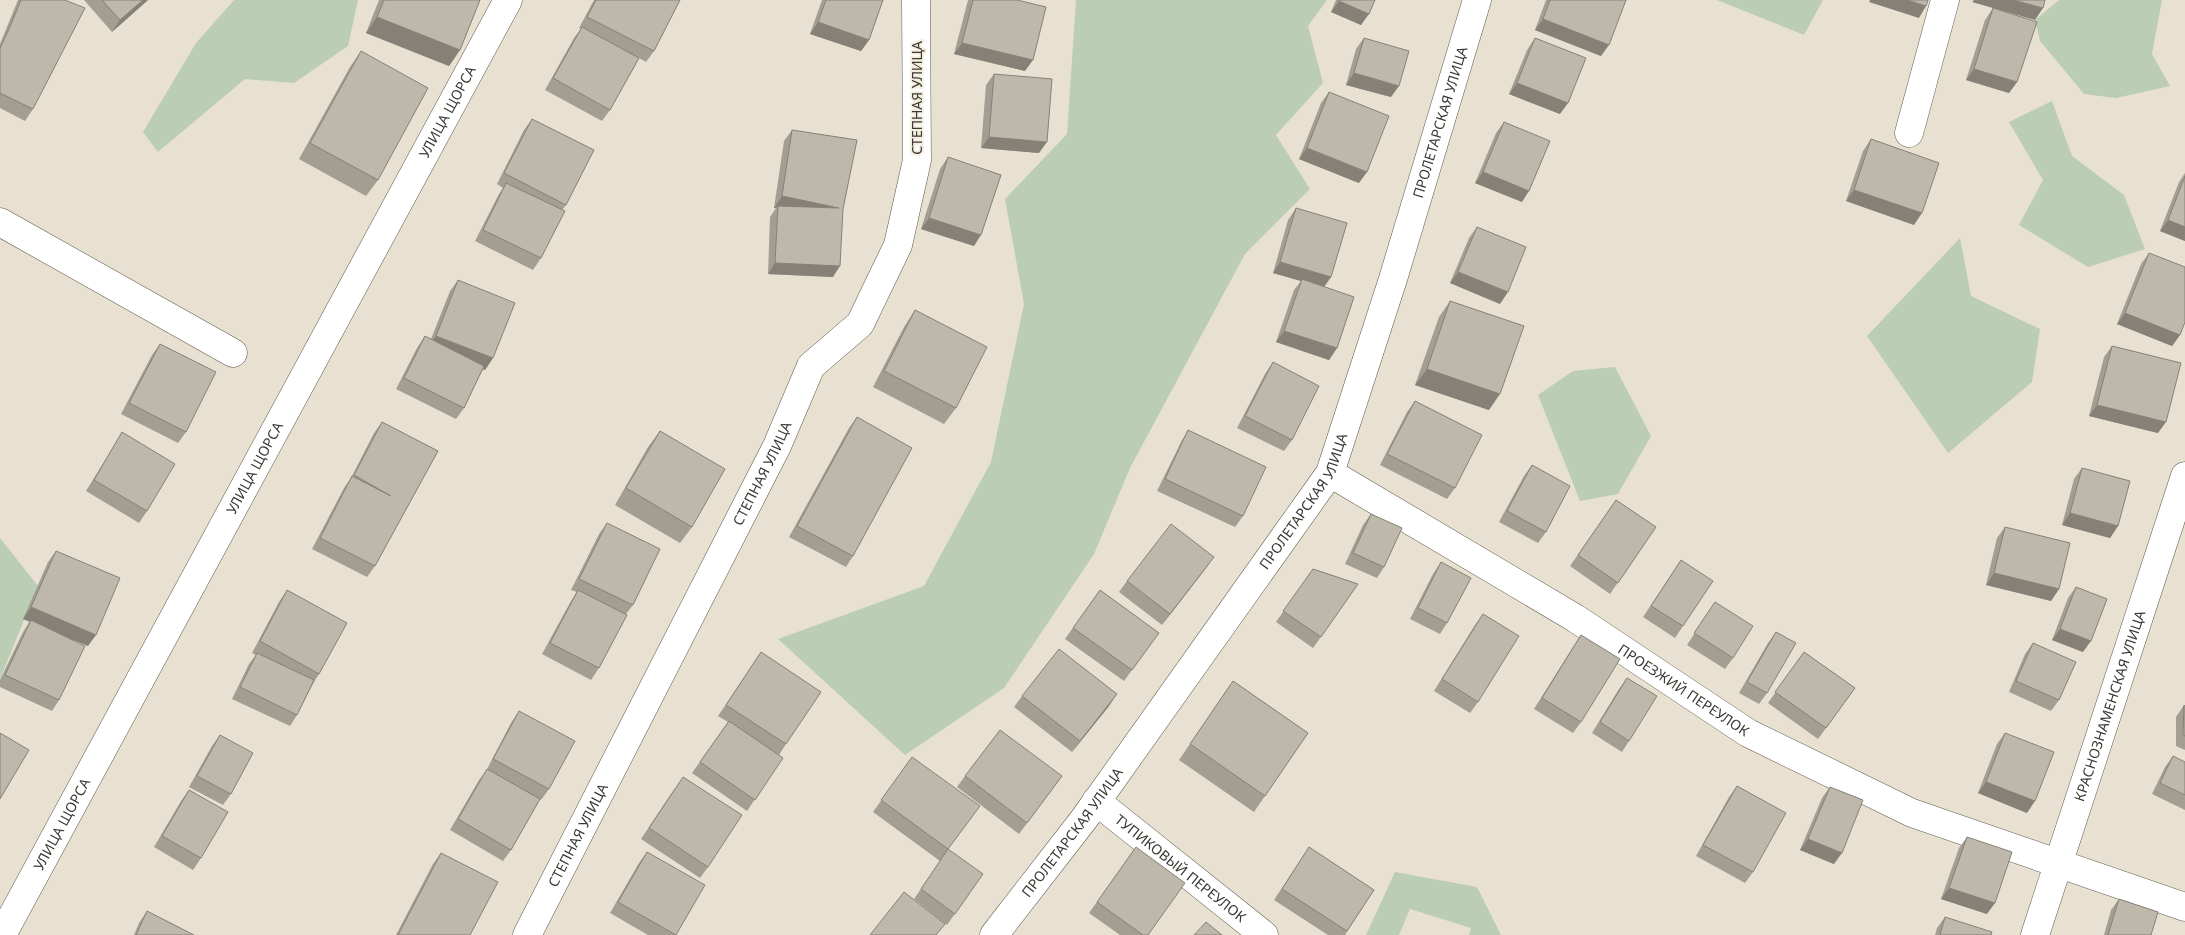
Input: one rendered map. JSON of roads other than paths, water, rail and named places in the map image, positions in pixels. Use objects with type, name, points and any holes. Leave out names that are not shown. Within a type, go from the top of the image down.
[{"type":"street","name":"УЛИЦА ЩОРСА","points":[[2,935],[508,0]]},
{"type":"street","name":"СТЕПНАЯ УЛИЦА","points":[[527,935],[777,446],[810,366],[860,324],[898,246],[917,160],[916,0]]},
{"type":"street","name":"ПРОЛЕТАРСКАЯ УЛИЦА","points":[[994,935],[1096,801],[1330,473],[1393,279],[1477,0]]},
{"type":"street","points":[[1909,133],[1945,0]]},
{"type":"street","points":[[0,222],[233,353]]},
{"type":"street","name":"ПРОЕЗЖИЙ ПЕРЕУЛОК","points":[[1330,473],[1574,618],[1748,733],[1912,813],[2058,865],[2185,907]]},
{"type":"street","name":"КРАСНОЗНАМЕНСКАЯ УЛИЦА","points":[[2036,935],[2185,476]]},
{"type":"street","name":"ТУПИКОВЫЙ ПЕРЕУЛОК","points":[[1096,801],[1264,935]]}]
